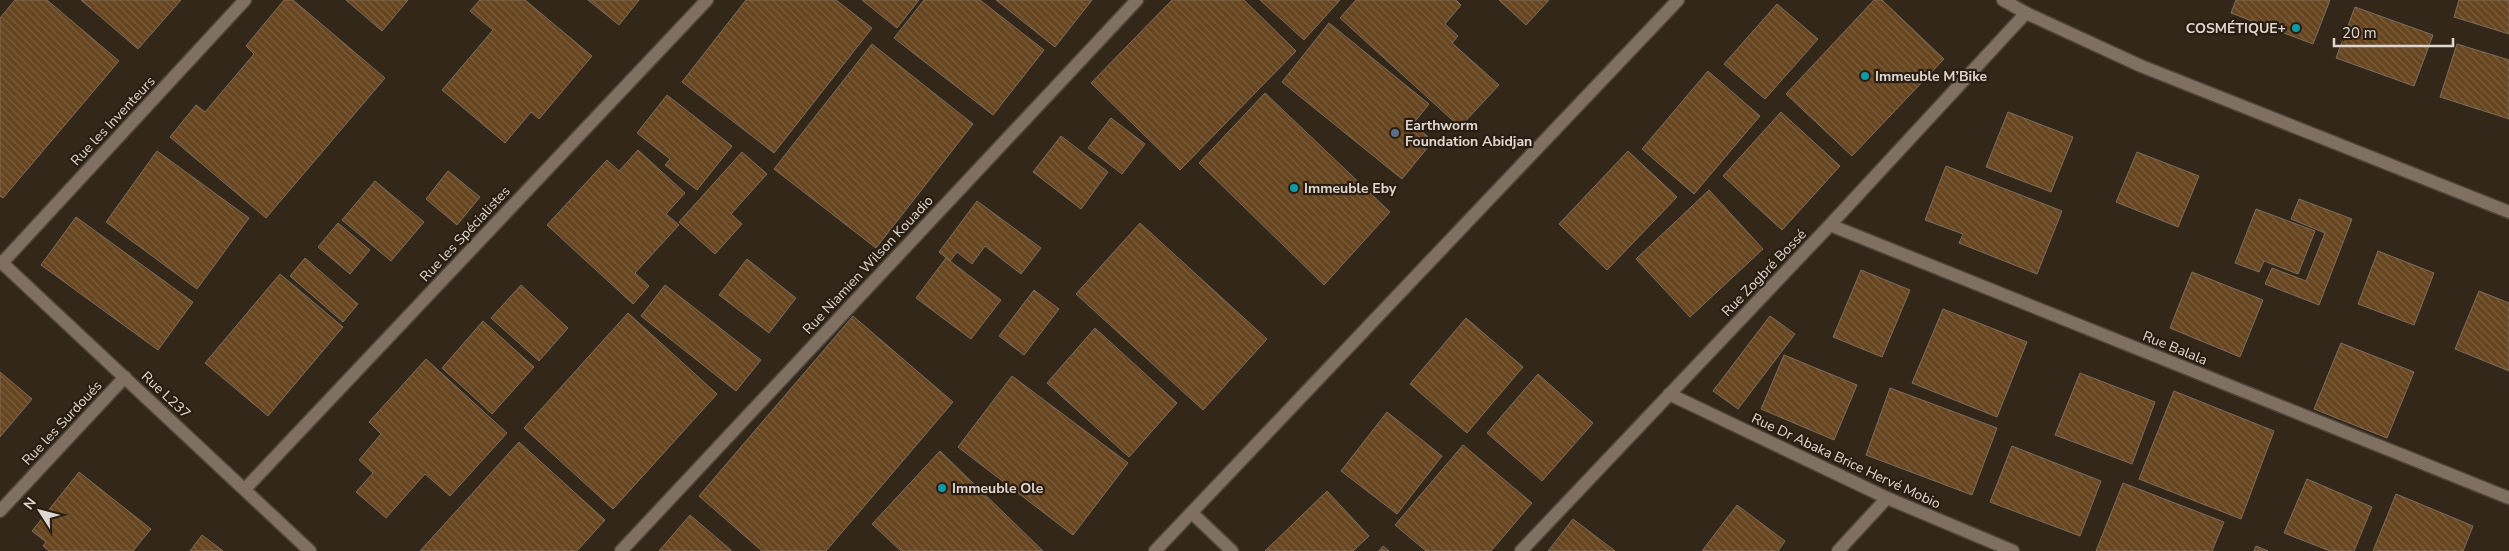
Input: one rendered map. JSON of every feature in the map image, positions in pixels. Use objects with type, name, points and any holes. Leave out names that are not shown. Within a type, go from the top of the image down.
[{"type":"street","name":"Rue les Inventeurs","points":[[1,262],[245,0]]},
{"type":"street","name":"Rue les Spécialistes","points":[[245,490],[706,0]]},
{"type":"street","name":"Rue Niamien Wilson Kouadio","points":[[621,551],[1137,0]]},
{"type":"street","points":[[1155,551],[1678,0]]},
{"type":"street","points":[[2003,0],[2026,13],[2141,66],[2509,212]]},
{"type":"street","name":"Rue Zogbré Bossé","points":[[1521,551],[1830,225],[2026,13]]},
{"type":"street","name":"Rue Balala","points":[[1830,225],[2509,498]]},
{"type":"street","name":"Rue L237","points":[[1,262],[310,551]]},
{"type":"street","name":"Rue les Surdoués","points":[[0,511],[125,377]]},
{"type":"street","name":"Rue Dr Abaka Brice Hervé Mobio","points":[[1669,394],[1887,498],[2013,551]]},
{"type":"street","points":[[1838,551],[1887,498]]},
{"type":"street","points":[[1192,513],[1232,551]]},
{"type":"building","points":[[15,0],[47,0],[119,61],[3,198],[0,196],[0,18]]},
{"type":"building","points":[[81,0],[181,0],[138,49]]},
{"type":"building","points":[[284,0],[293,0],[385,78],[266,218],[170,137],[196,105],[205,112],[254,54],[246,46]]},
{"type":"building","points":[[346,0],[408,0],[382,31]]},
{"type":"building","points":[[480,0],[525,0],[592,56],[539,119],[531,112],[505,143],[442,90],[493,30],[470,11]]},
{"type":"building","points":[[588,0],[639,0],[619,25]]},
{"type":"building","points":[[746,0],[836,0],[872,28],[774,153],[682,82]]},
{"type":"building","points":[[862,0],[919,0],[897,28]]},
{"type":"building","points":[[924,0],[980,0],[1044,50],[993,115],[894,38]]},
{"type":"building","points":[[996,0],[1092,0],[1055,47]]},
{"type":"building","points":[[1172,0],[1244,0],[1296,51],[1180,170],[1091,83]]},
{"type":"building","points":[[1260,0],[1340,0],[1304,40]]},
{"type":"building","points":[[1356,0],[1456,0],[1461,5],[1445,24],[1458,36],[1452,43],[1499,85],[1460,127],[1340,18]]},
{"type":"building","points":[[1499,0],[1549,0],[1526,25]]},
{"type":"building","name":"Immeuble M’Bike","points":[[1874,0],[1882,0],[1944,59],[1852,156],[1786,94]]},
{"type":"building","name":"COSMÉTIQUE+","points":[[2236,0],[2330,0],[2313,44],[2231,13]]},
{"type":"building","points":[[2459,0],[2509,0],[2509,34],[2454,17]]},
{"type":"building","points":[[1777,4],[1818,39],[1765,99],[1724,64]]},
{"type":"building","points":[[2355,7],[2433,35],[2414,86],[2336,58]]},
{"type":"building","points":[[1329,23],[1429,104],[1413,124],[1433,141],[1402,179],[1282,82]]},
{"type":"building","points":[[872,44],[973,124],[876,248],[774,169]]},
{"type":"building","points":[[2457,44],[2509,60],[2509,119],[2440,97]]},
{"type":"building","points":[[1708,71],[1760,116],[1694,194],[1642,149]]},
{"type":"building","name":"Immeuble Eby","points":[[1265,93],[1390,212],[1324,285],[1199,163]]},
{"type":"building","points":[[667,95],[732,146],[697,190],[665,165],[670,159],[637,133]]},
{"type":"building","points":[[1781,112],[1840,166],[1782,230],[1723,176]]},
{"type":"building","points":[[2008,112],[2073,137],[2051,192],[1986,167]]},
{"type":"building","points":[[1111,118],[1145,144],[1122,174],[1088,148]]},
{"type":"building","points":[[1061,136],[1108,172],[1081,209],[1033,172]]},
{"type":"building","points":[[638,150],[685,193],[666,214],[679,225],[635,273],[649,286],[633,304],[547,225],[607,160],[619,171]]},
{"type":"building","points":[[157,151],[249,218],[197,289],[106,222]]},
{"type":"building","points":[[1628,151],[1677,197],[1607,270],[1559,224]]},
{"type":"building","points":[[742,152],[767,174],[731,214],[742,224],[715,254],[679,222]]},
{"type":"building","points":[[2137,152],[2199,176],[2178,227],[2116,202]]},
{"type":"building","points":[[1946,166],[2062,211],[2037,274],[1959,243],[1963,234],[1925,220]]},
{"type":"building","points":[[448,171],[480,197],[457,225],[426,199]]},
{"type":"building","points":[[375,181],[424,222],[391,261],[342,220]]},
{"type":"building","points":[[1709,190],[1763,249],[1690,317],[1636,259]]},
{"type":"building","points":[[2299,199],[2352,219],[2319,305],[2265,284],[2272,268],[2306,281],[2325,233],[2291,219]]},
{"type":"building","points":[[977,201],[1041,248],[1021,274],[985,246],[972,264],[957,252],[950,261],[939,252]]},
{"type":"building","points":[[2256,209],[2315,231],[2298,274],[2264,261],[2259,272],[2235,263]]},
{"type":"building","points":[[76,217],[193,302],[158,350],[41,265]]},
{"type":"building","points":[[338,223],[370,250],[350,274],[318,247]]},
{"type":"building","points":[[1140,223],[1267,339],[1203,410],[1076,294]]},
{"type":"building","points":[[2378,251],[2434,273],[2414,325],[2358,304]]},
{"type":"building","points":[[305,258],[358,304],[343,322],[290,276]]},
{"type":"building","points":[[946,258],[1001,300],[971,339],[916,298]]},
{"type":"building","points":[[747,259],[796,298],[769,333],[719,295]]},
{"type":"building","points":[[1861,270],[1910,290],[1882,357],[1833,337]]},
{"type":"building","points":[[2192,272],[2263,300],[2240,357],[2170,328]]},
{"type":"building","points":[[280,274],[343,327],[268,416],[205,363]]},
{"type":"building","points":[[521,285],[568,328],[539,361],[491,318]]},
{"type":"building","points":[[665,285],[761,360],[736,391],[641,316]]},
{"type":"building","points":[[1034,290],[1059,309],[1024,355],[999,336]]},
{"type":"building","points":[[2479,291],[2509,303],[2509,371],[2455,349]]},
{"type":"building","points":[[1943,309],[2027,342],[1997,417],[1912,383]]},
{"type":"building","points":[[628,313],[717,394],[613,509],[524,428]]},
{"type":"building","points":[[853,316],[953,402],[826,551],[762,551],[699,496]]},
{"type":"building","points":[[1770,316],[1795,334],[1738,409],[1713,391]]},
{"type":"building","points":[[1466,318],[1523,367],[1467,433],[1410,384]]},
{"type":"building","points":[[483,321],[534,367],[492,414],[442,368]]},
{"type":"building","points":[[1095,328],[1177,403],[1129,457],[1047,383]]},
{"type":"building","points":[[2341,343],[2414,372],[2387,438],[2314,409]]},
{"type":"building","points":[[1784,355],[1857,385],[1834,440],[1761,409]]},
{"type":"building","points":[[426,359],[507,433],[450,496],[425,474],[386,518],[356,492],[373,473],[359,460],[381,434],[369,422]]},
{"type":"building","points":[[0,372],[32,399],[0,437]]},
{"type":"building","points":[[2080,373],[2155,402],[2132,464],[2055,435]]},
{"type":"building","points":[[1538,374],[1593,423],[1542,481],[1487,433]]},
{"type":"building","points":[[1012,376],[1128,463],[1073,535],[958,447]]},
{"type":"building","points":[[1890,388],[1997,428],[1972,495],[1866,455]]},
{"type":"building","points":[[2174,391],[2274,431],[2241,519],[2139,479]]},
{"type":"building","points":[[1387,412],[1442,456],[1397,514],[1341,471]]},
{"type":"building","points":[[519,442],[605,520],[577,551],[420,551]]},
{"type":"building","points":[[1463,445],[1532,503],[1491,551],[1426,551],[1395,525]]},
{"type":"building","points":[[2012,446],[2101,481],[2080,536],[1990,502]]},
{"type":"building","name":"Immeuble Ole","points":[[940,451],[1043,551],[901,551],[872,524]]},
{"type":"building","points":[[79,472],[151,529],[133,551],[49,551],[43,546],[46,542],[32,531]]},
{"type":"building","points":[[2307,479],[2372,507],[2354,551],[2330,551],[2284,533]]},
{"type":"building","points":[[2123,483],[2224,522],[2212,551],[2096,551]]},
{"type":"building","points":[[1327,491],[1369,536],[1353,551],[1265,551]]},
{"type":"building","points":[[2396,494],[2473,526],[2463,551],[2373,551]]},
{"type":"building","points":[[1737,505],[1785,541],[1778,551],[1702,551]]},
{"type":"building","points":[[690,515],[732,551],[659,551]]},
{"type":"building","points":[[1573,519],[1615,551],[1548,551]]},
{"type":"building","points":[[202,535],[223,551],[190,551]]},
{"type":"building","points":[[1383,546],[1389,551],[1379,551]]},
{"type":"building","points":[[2256,546],[2268,551],[2254,551]]},
{"type":"place","name":"COSMÉTIQUE+","points":[[2296,28]]},
{"type":"place","name":"Immeuble M’Bike","points":[[1865,76]]},
{"type":"place","name":"Earthworm Foundation Abidjan","points":[[1395,133]]},
{"type":"place","name":"Immeuble Eby","points":[[1294,188]]},
{"type":"place","name":"Immeuble Ole","points":[[942,488]]}]
